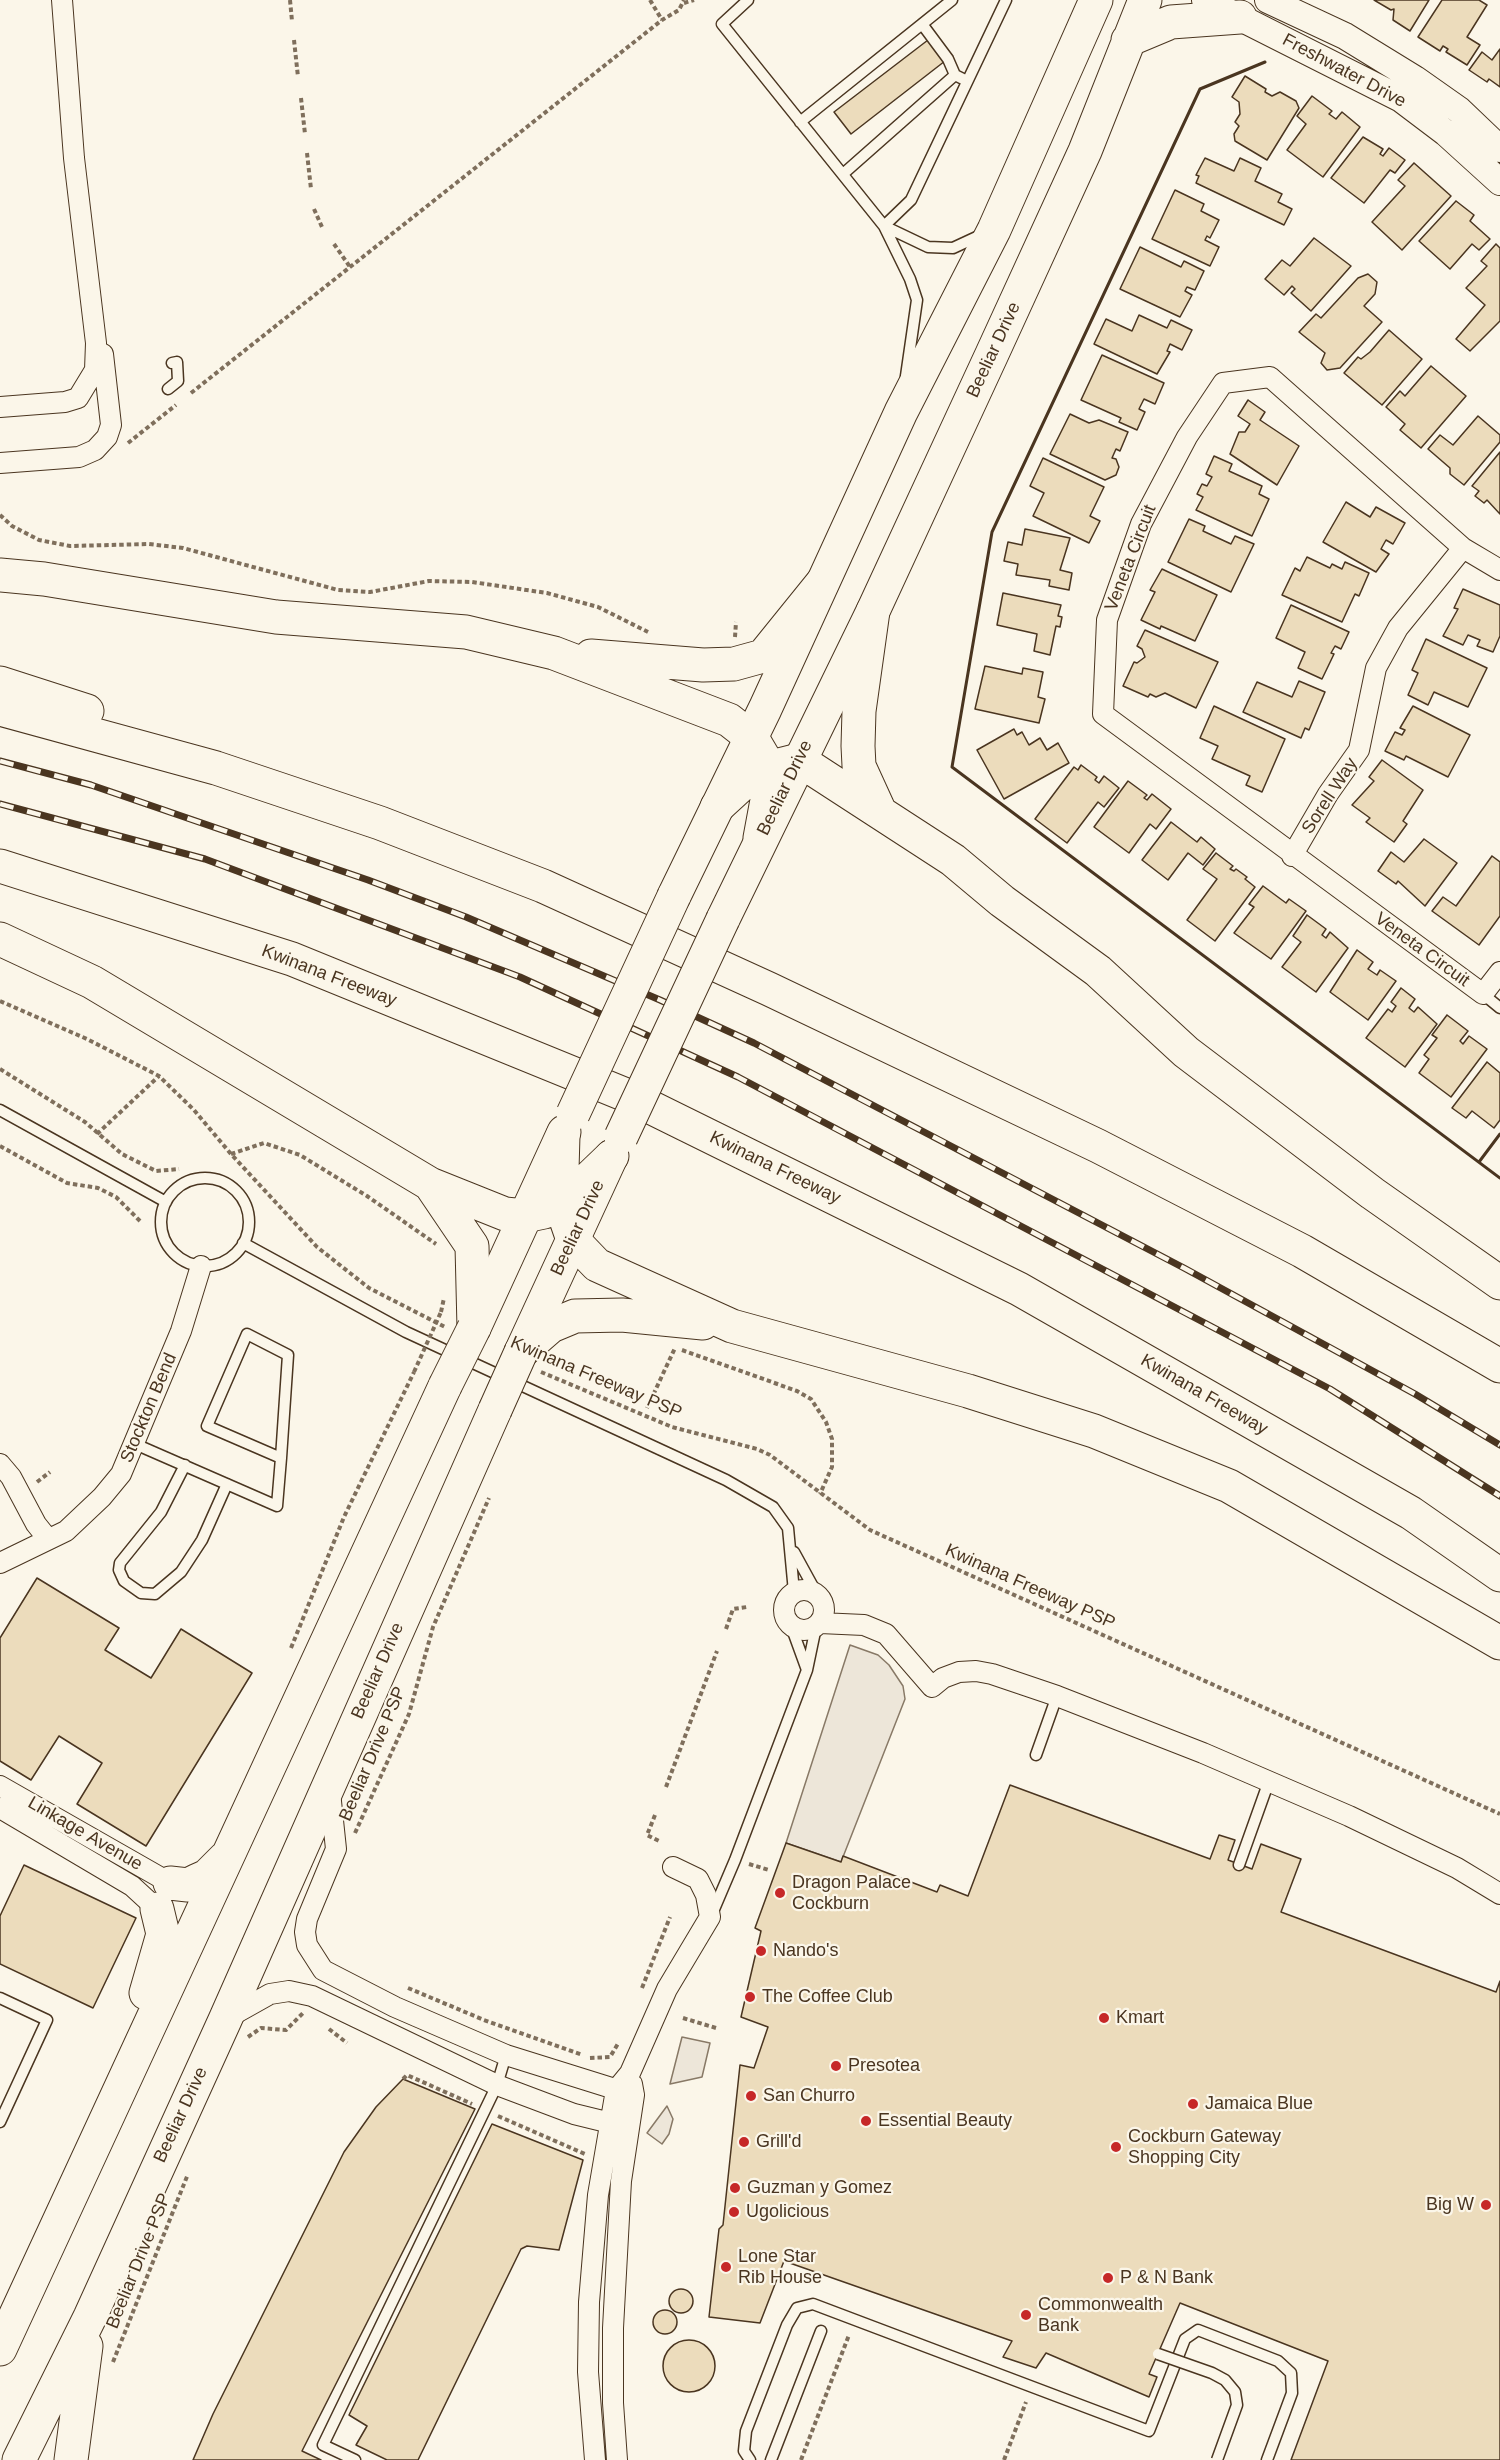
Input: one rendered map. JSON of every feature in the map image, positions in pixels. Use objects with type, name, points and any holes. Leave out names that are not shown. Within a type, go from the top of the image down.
[{"type":"highway","points":[[0,2349],[445,1386],[464,1330],[525,1216],[674,896],[752,738],[901,412],[994,230],[1096,0]]},
{"type":"highway","name":"Beeliar Drive","points":[[19,2460],[232,2031],[329,1781],[495,1410],[530,1361],[573,1240],[760,838],[873,611],[1085,151],[1145,0]]},
{"type":"highway","points":[[1128,40],[1171,22],[1240,17]]},
{"type":"highway","points":[[0,575],[44,579],[276,617],[466,632],[554,653],[729,720],[752,738],[765,760],[770,784],[760,838]]},
{"type":"highway","points":[[554,653],[703,665],[734,664],[763,656],[822,583]]},
{"type":"highway","points":[[873,611],[859,711],[858,746],[860,766],[880,812]]},
{"type":"highway","points":[[0,683],[136,727],[216,768]]},
{"type":"highway","points":[[0,709],[216,768],[380,823],[543,886],[780,994],[1149,1172],[1302,1251],[1500,1366]]},
{"type":"highway","points":[[717,807],[741,785],[767,768],[799,760],[953,860],[1002,902],[1098,971],[1186,1052],[1372,1193],[1500,1283]]},
{"type":"highway","name":"Kwinana Freeway","points":[[0,866],[292,959],[626,1095],[1019,1289],[1411,1513],[1500,1575]]},
{"type":"highway","points":[[0,939],[92,982],[430,1184],[506,1214],[525,1216],[561,1205],[616,1147]]},
{"type":"highway","points":[[568,1124],[561,1205],[573,1240],[597,1265],[732,1326],[968,1391],[1094,1431],[1229,1486],[1500,1643]]},
{"type":"highway","points":[[430,1184],[472,1246],[464,1330]]},
{"type":"highway","points":[[530,1361],[551,1326],[575,1316],[622,1315],[732,1326]]},
{"type":"highway","points":[[126,2080],[147,1991],[161,1947],[164,1896],[207,1876],[230,1854]]},
{"type":"highway","points":[[71,2460],[90,2317]]},
{"type":"street","name":"Freshwater Drive","points":[[1205,0],[1401,99],[1446,133],[1500,182]]},
{"type":"street","name":"Freshwater Drive","points":[[1268,0],[1345,36],[1415,79],[1459,110],[1500,148]]},
{"type":"street","points":[[0,407],[65,402],[78,398],[95,370],[96,343],[60,1]]},
{"type":"street","points":[[0,463],[79,457],[95,450],[107,437],[111,425],[84,188],[77,174]]},
{"type":"street","name":"Veneta Circuit","points":[[1483,994],[1292,856],[1103,714],[1107,620],[1141,524],[1187,437],[1223,383],[1270,378],[1463,548],[1500,570]]},
{"type":"street","name":"Sorell Way","points":[[1292,856],[1328,794],[1359,750],[1376,668],[1398,628],[1463,548]]},
{"type":"street","points":[[1483,994],[1500,972]]},
{"type":"street","name":"Stockton Bend","points":[[0,1563],[66,1531],[102,1497],[120,1474],[135,1444],[181,1331],[201,1266]]},
{"type":"street","points":[[0,1464],[11,1477],[36,1524],[48,1539]]},
{"type":"street","points":[[819,1612],[803,1631],[786,1621],[784,1608],[794,1592],[806,1590],[819,1612],[886,1634],[932,1687],[951,1674],[976,1671],[1057,1696],[1269,1781],[1457,1868],[1500,1894]]},
{"type":"street","points":[[329,1781],[336,1849],[307,1919],[307,1944],[315,1960],[324,1970],[353,1987],[506,2055],[625,2093]]},
{"type":"street","name":"Linkage Avenue","points":[[0,1786],[164,1896]]},
{"type":"street","name":"Linkage Avenue","points":[[0,1808],[132,1886],[164,1896]]},
{"type":"street","points":[[595,2460],[588,2372],[589,2302],[598,2194],[630,2073],[658,2006],[710,1917],[706,1895],[698,1879],[674,1867]]},
{"type":"street","points":[[232,2031],[257,1999],[289,1990],[312,1996],[497,2085],[574,2114],[618,2125]]},
{"type":"street","points":[[617,2460],[613,2403],[613,2328],[618,2217],[618,2125]]},
{"type":"lane","points":[[748,0],[722,24],[884,226],[910,279],[917,300],[901,412]]},
{"type":"lane","points":[[800,122],[952,0]]},
{"type":"lane","points":[[884,226],[911,200],[1006,0]]},
{"type":"lane","points":[[922,24],[948,58],[955,75],[968,81]]},
{"type":"lane","points":[[843,174],[955,75]]},
{"type":"lane","points":[[884,226],[928,247],[953,248],[994,230]]},
{"type":"lane","points":[[168,389],[178,381],[177,362],[172,363]]},
{"type":"lane","name":"Veneta Circuit","points":[[1483,994],[1500,1008]]},
{"type":"lane","points":[[0,1110],[166,1202]]},
{"type":"lane","points":[[199,1179],[213,1179],[226,1183],[245,1203],[249,1217],[243,1243],[226,1261],[201,1266],[188,1262],[176,1254],[167,1243],[162,1222],[166,1202],[186,1183],[199,1179]]},
{"type":"lane","points":[[243,1243],[406,1332],[750,1493],[773,1507],[788,1528],[792,1549],[794,1592]]},
{"type":"lane","points":[[135,1444],[277,1506],[281,1458],[288,1355],[247,1334],[207,1426],[281,1458]]},
{"type":"lane","points":[[185,1466],[161,1512],[120,1563],[118,1570],[124,1581],[141,1593],[155,1594],[181,1572],[202,1540],[227,1484]]},
{"type":"lane","points":[[710,1917],[735,1860],[807,1670],[819,1612],[792,1549]]},
{"type":"lane","points":[[791,1626],[807,1670]]},
{"type":"lane","points":[[1036,1755],[1057,1696]]},
{"type":"lane","points":[[1239,1865],[1269,1781]]},
{"type":"lane","points":[[0,1998],[47,2020],[0,2122]]},
{"type":"lane","points":[[355,2460],[323,2445],[497,2085],[506,2055]]},
{"type":"lane","points":[[750,2460],[744,2451],[746,2432],[791,2316],[797,2308],[804,2304],[822,2307],[1149,2431],[1185,2339],[1198,2330],[1278,2361],[1291,2373],[1292,2393],[1267,2460]]},
{"type":"lane","points":[[771,2460],[821,2331]]},
{"type":"lane","points":[[1158,2354],[1212,2373],[1225,2380],[1235,2392],[1237,2405],[1216,2460]]},
{"type":"path","points":[[290,0],[292,21]]},
{"type":"path","points":[[650,0],[662,20]]},
{"type":"path","points":[[124,445],[662,20],[679,10],[684,2],[694,0]]},
{"type":"path","points":[[294,40],[298,77]]},
{"type":"path","points":[[301,98],[305,134]]},
{"type":"path","points":[[307,153],[311,189]]},
{"type":"path","points":[[314,209],[322,227]]},
{"type":"path","points":[[334,244],[350,267]]},
{"type":"path","points":[[0,516],[12,526],[39,540],[70,546],[149,544],[183,548],[338,590],[370,592],[429,581],[472,582],[547,593],[598,607],[651,633]]},
{"type":"path","points":[[0,1001],[87,1039],[159,1076],[194,1110],[299,1231],[345,1271],[369,1288],[464,1330]]},
{"type":"path","points":[[0,1069],[85,1122],[122,1154],[156,1170],[179,1169]]},
{"type":"path","points":[[97,1134],[159,1076]]},
{"type":"path","points":[[231,1154],[264,1143],[300,1155],[367,1196],[440,1247]]},
{"type":"path","points":[[0,1146],[67,1183],[98,1188],[116,1197],[141,1222]]},
{"type":"path","points":[[287,1658],[344,1517],[441,1312],[446,1291]]},
{"type":"path","points":[[647,1408],[675,1348],[769,1380],[811,1399],[826,1422],[832,1439],[832,1467],[820,1494]]},
{"type":"path","name":"Kwinana Freeway PSP","points":[[530,1361],[672,1427],[757,1449],[770,1455],[870,1530],[1500,1814]]},
{"type":"path","points":[[28,1487],[50,1473]]},
{"type":"path","name":"Beeliar Drive PSP","points":[[351,1842],[409,1714],[433,1627],[493,1487]]},
{"type":"path","points":[[726,1629],[733,1609],[747,1607]]},
{"type":"path","points":[[666,1787],[717,1651]]},
{"type":"path","points":[[655,1815],[647,1835],[662,1842]]},
{"type":"path","points":[[748,1864],[769,1870]]},
{"type":"path","points":[[639,1997],[670,1917]]},
{"type":"path","points":[[403,1986],[484,2020],[594,2059],[610,2057],[624,2033]]},
{"type":"path","points":[[232,2031],[261,2028],[286,2030],[302,2014]]},
{"type":"path","points":[[683,2018],[716,2028]]},
{"type":"path","points":[[403,2079],[407,2075],[593,2157]]},
{"type":"path","name":"Beeliar Drive PSP","points":[[112,2365],[191,2164]]},
{"type":"path","points":[[801,2460],[849,2335]]},
{"type":"path","points":[[1004,2460],[1026,2401],[1027,2384]]},
{"type":"shaded area","points":[[850,1645],[878,1655],[889,1665],[903,1686],[905,1699],[841,1862],[786,1843]]},
{"type":"shaded area","points":[[682,2037],[710,2043],[702,2077],[670,2084]]},
{"type":"shaded area","points":[[667,2106],[673,2119],[669,2134],[662,2144],[647,2133]]},
{"type":"building","points":[[1374,0],[1429,0],[1410,31],[1393,20],[1394,9],[1391,10]]},
{"type":"building","points":[[1442,0],[1479,0],[1487,5],[1467,37],[1480,45],[1467,65],[1446,52],[1448,49],[1443,46],[1440,51],[1418,37]]},
{"type":"building","points":[[928,40],[945,61],[851,134],[834,112]]},
{"type":"building","points":[[1500,49],[1500,87],[1489,79],[1487,82],[1469,70],[1482,52],[1492,60]]},
{"type":"building","points":[[1245,76],[1266,89],[1265,92],[1272,96],[1280,92],[1296,101],[1299,108],[1267,160],[1235,141],[1234,134],[1239,126],[1235,122],[1240,114],[1239,102],[1232,97]]},
{"type":"building","points":[[1312,96],[1332,111],[1329,114],[1336,119],[1342,112],[1360,127],[1323,177],[1287,150],[1306,124],[1297,116]]},
{"type":"building","points":[[1363,137],[1383,149],[1380,154],[1383,156],[1389,148],[1405,160],[1395,173],[1390,170],[1364,203],[1331,178]]},
{"type":"building","points":[[1205,158],[1234,171],[1240,158],[1261,168],[1255,181],[1282,194],[1278,202],[1292,209],[1284,225],[1196,183],[1199,176],[1196,175]]},
{"type":"building","points":[[1414,163],[1451,196],[1402,250],[1372,222],[1405,186],[1398,180]]},
{"type":"building","points":[[1175,190],[1204,204],[1201,211],[1219,220],[1210,238],[1207,236],[1205,240],[1219,247],[1210,266],[1152,239]]},
{"type":"building","points":[[1456,201],[1474,215],[1470,221],[1490,239],[1479,250],[1472,244],[1450,269],[1419,241]]},
{"type":"building","points":[[1314,238],[1351,266],[1311,311],[1291,293],[1295,289],[1292,286],[1284,295],[1265,279],[1282,260],[1290,266]]},
{"type":"building","points":[[1496,244],[1500,248],[1500,321],[1470,351],[1456,339],[1485,305],[1466,288],[1487,266],[1481,261]]},
{"type":"building","points":[[1140,247],[1181,267],[1184,261],[1204,271],[1195,290],[1187,287],[1185,291],[1192,295],[1180,317],[1120,289]]},
{"type":"building","points":[[1368,274],[1377,282],[1375,294],[1364,306],[1382,322],[1340,368],[1327,370],[1321,363],[1325,353],[1299,332],[1316,314],[1321,318],[1358,278]]},
{"type":"building","points":[[1139,315],[1167,328],[1171,320],[1192,330],[1182,350],[1170,344],[1167,351],[1170,352],[1157,374],[1094,344],[1106,319],[1132,331]]},
{"type":"building","points":[[1389,330],[1422,359],[1382,405],[1344,373],[1358,357],[1361,359],[1370,352]]},
{"type":"building","points":[[1102,355],[1164,383],[1155,404],[1144,399],[1139,409],[1145,412],[1137,430],[1119,422],[1121,418],[1081,400]]},
{"type":"building","points":[[1431,366],[1466,396],[1421,448],[1400,430],[1405,424],[1386,407],[1400,391],[1405,396]]},
{"type":"building","points":[[1248,400],[1265,412],[1260,420],[1299,446],[1277,485],[1230,454],[1239,432],[1245,432],[1250,424],[1238,416]]},
{"type":"building","points":[[1070,414],[1089,423],[1099,420],[1128,432],[1120,451],[1116,449],[1112,458],[1116,459],[1119,467],[1116,475],[1105,480],[1050,454]]},
{"type":"building","points":[[1478,416],[1500,435],[1500,442],[1464,485],[1450,474],[1450,468],[1428,449],[1440,435],[1453,445]]},
{"type":"building","points":[[1500,452],[1500,514],[1487,500],[1484,503],[1475,496],[1479,491],[1472,486]]},
{"type":"building","points":[[1214,456],[1232,464],[1229,471],[1262,486],[1259,494],[1269,499],[1252,536],[1196,510],[1203,497],[1197,494],[1202,484],[1207,486],[1212,477],[1206,474]]},
{"type":"building","points":[[1043,458],[1104,487],[1090,516],[1100,521],[1089,543],[1033,516],[1044,493],[1030,486]]},
{"type":"building","points":[[1346,502],[1370,517],[1376,507],[1405,523],[1393,544],[1386,540],[1381,549],[1389,554],[1376,572],[1323,542]]},
{"type":"building","points":[[1189,519],[1205,526],[1203,531],[1231,544],[1235,536],[1254,544],[1231,592],[1168,562]]},
{"type":"building","points":[[1025,529],[1070,538],[1060,570],[1072,573],[1069,590],[1049,586],[1050,580],[1016,575],[1018,564],[1004,561],[1008,542],[1022,545]]},
{"type":"building","points":[[1307,557],[1330,568],[1332,564],[1342,569],[1345,562],[1369,573],[1359,596],[1355,594],[1342,622],[1282,595],[1295,568],[1300,571]]},
{"type":"building","points":[[1162,569],[1217,595],[1195,641],[1141,620],[1155,592],[1150,590]]},
{"type":"building","points":[[1463,589],[1500,605],[1500,636],[1493,652],[1477,646],[1480,640],[1468,635],[1463,645],[1443,636],[1458,609],[1454,608]]},
{"type":"building","points":[[1003,593],[1061,605],[1058,616],[1062,617],[1060,627],[1056,626],[1050,655],[1034,651],[1037,634],[997,625]]},
{"type":"building","points":[[1291,605],[1349,632],[1341,649],[1335,646],[1331,653],[1334,654],[1322,679],[1298,668],[1305,652],[1276,638]]},
{"type":"building","points":[[1145,630],[1218,662],[1196,708],[1165,693],[1156,697],[1150,694],[1148,697],[1123,686],[1134,662],[1137,663],[1145,657],[1142,649],[1137,646]]},
{"type":"building","points":[[1426,639],[1487,668],[1468,707],[1434,692],[1428,705],[1408,695],[1418,673],[1412,670]]},
{"type":"building","points":[[985,666],[1022,674],[1023,668],[1043,672],[1038,697],[1045,699],[1039,723],[975,709]]},
{"type":"building","points":[[1299,681],[1325,692],[1309,730],[1305,728],[1301,738],[1243,712],[1257,682],[1292,697]]},
{"type":"building","points":[[1214,706],[1285,739],[1262,792],[1246,785],[1250,776],[1212,759],[1218,746],[1200,738]]},
{"type":"building","points":[[1413,706],[1470,735],[1448,777],[1406,756],[1404,760],[1385,751],[1395,732],[1402,735],[1405,730],[1400,728]]},
{"type":"building","points":[[1014,729],[1017,735],[1022,732],[1029,745],[1040,738],[1047,750],[1058,743],[1069,763],[1004,799],[977,750]]},
{"type":"building","points":[[1382,760],[1423,790],[1403,821],[1407,824],[1394,842],[1366,822],[1370,818],[1352,805],[1374,781],[1369,777]]},
{"type":"building","points":[[1081,765],[1097,777],[1095,780],[1099,783],[1104,776],[1119,788],[1104,807],[1098,802],[1067,843],[1035,819],[1074,767],[1078,770]]},
{"type":"building","points":[[1128,781],[1147,795],[1144,798],[1147,800],[1152,794],[1171,809],[1156,829],[1150,824],[1129,853],[1094,827]]},
{"type":"building","points":[[1171,822],[1197,842],[1201,837],[1215,849],[1203,865],[1188,853],[1168,880],[1142,860]]},
{"type":"building","points":[[1424,839],[1457,863],[1425,906],[1398,881],[1396,884],[1378,871],[1391,852],[1404,862]]},
{"type":"building","points":[[1216,853],[1233,866],[1230,869],[1234,871],[1236,869],[1255,887],[1215,941],[1187,920],[1217,879],[1203,869]]},
{"type":"building","points":[[1492,856],[1500,862],[1500,916],[1479,945],[1432,911],[1443,897],[1456,906]]},
{"type":"building","points":[[1263,886],[1286,903],[1289,899],[1306,911],[1271,959],[1234,933],[1254,907],[1249,904]]},
{"type":"building","points":[[1307,915],[1326,929],[1322,935],[1326,938],[1330,932],[1348,948],[1316,992],[1282,967],[1301,942],[1293,936]]},
{"type":"building","points":[[1357,950],[1373,962],[1368,969],[1377,975],[1380,970],[1396,981],[1368,1020],[1330,992]]},
{"type":"building","points":[[1401,988],[1415,999],[1409,1008],[1414,1012],[1418,1007],[1437,1024],[1405,1067],[1366,1038],[1388,1009],[1392,1012],[1396,1006],[1391,1002]]},
{"type":"building","points":[[1447,1015],[1468,1031],[1460,1041],[1463,1044],[1469,1036],[1487,1049],[1451,1097],[1419,1073],[1429,1059],[1424,1055],[1437,1038],[1432,1035]]},
{"type":"building","points":[[1487,1062],[1500,1073],[1500,1120],[1494,1128],[1472,1111],[1466,1118],[1452,1108]]},
{"type":"building","points":[[37,1578],[119,1628],[105,1650],[151,1678],[181,1629],[252,1673],[146,1846],[77,1804],[102,1763],[59,1736],[31,1780],[0,1761],[0,1638]]},
{"type":"building","name":"Cockburn Gateway Shopping City","points":[[1010,1785],[1210,1859],[1219,1835],[1235,1840],[1228,1860],[1252,1869],[1261,1844],[1301,1859],[1281,1912],[1496,1992],[1500,1981],[1500,2460],[1291,2460],[1328,2361],[1180,2303],[1149,2374],[1157,2377],[1149,2397],[1046,2353],[1036,2368],[1003,2357],[1012,2341],[784,2261],[760,2323],[709,2317],[719,2229],[723,2225],[740,2065],[754,2068],[768,2027],[741,2017],[761,1931],[755,1928],[786,1843],[841,1862],[843,1856],[937,1892],[940,1885],[968,1896]]},
{"type":"building","points":[[24,1865],[136,1918],[93,2008],[0,1964],[0,1916]]},
{"type":"building","points":[[403,2079],[475,2109],[302,2451],[321,2460],[193,2460],[213,2414],[344,2152],[376,2107]]},
{"type":"building","points":[[492,2124],[583,2160],[559,2250],[527,2246],[521,2249],[418,2460],[387,2460],[356,2445],[367,2426],[349,2415]]},
{"type":"building","points":[[681,2289],[690,2292],[693,2301],[690,2310],[681,2313],[672,2310],[669,2301],[672,2292]]},
{"type":"building","points":[[665,2310],[674,2313],[677,2322],[674,2331],[665,2334],[656,2331],[653,2322],[656,2313]]},
{"type":"building","points":[[684,2340],[694,2340],[708,2347],[715,2366],[708,2385],[694,2392],[684,2392],[674,2388],[667,2381],[663,2371],[663,2361],[667,2351],[674,2344]]},
{"type":"railway","points":[[0,761],[91,785],[368,880],[466,917],[660,1000],[754,1043],[1184,1268],[1415,1394],[1500,1445]]},
{"type":"railway","points":[[0,804],[205,859],[520,977],[738,1077],[1330,1389],[1500,1496]]},
{"type":"wall","points":[[1265,62],[1200,89],[992,532],[952,767],[1500,1178]]},
{"type":"wall","points":[[1479,1162],[1500,1134]]},
{"type":"place","name":"Dragon Palace Cockburn","points":[[780,1893]]},
{"type":"place","name":"Nando's","points":[[761,1951]]},
{"type":"place","name":"The Coffee Club","points":[[750,1997]]},
{"type":"place","name":"Kmart","points":[[1104,2018]]},
{"type":"place","name":"Presotea","points":[[836,2066]]},
{"type":"place","name":"San Churro","points":[[751,2096]]},
{"type":"place","name":"Jamaica Blue","points":[[1193,2104]]},
{"type":"place","name":"Essential Beauty","points":[[866,2121]]},
{"type":"place","name":"Grill'd","points":[[744,2142]]},
{"type":"place","name":"Cockburn Gateway Shopping City","points":[[1116,2147]]},
{"type":"place","name":"Guzman y Gomez","points":[[735,2188]]},
{"type":"place","name":"Big W","points":[[1486,2205]]},
{"type":"place","name":"Ugolicious","points":[[734,2212]]},
{"type":"place","name":"Lone Star Rib House","points":[[726,2267]]},
{"type":"place","name":"P & N Bank","points":[[1108,2278]]},
{"type":"place","name":"Commonwealth Bank","points":[[1026,2315]]}]
